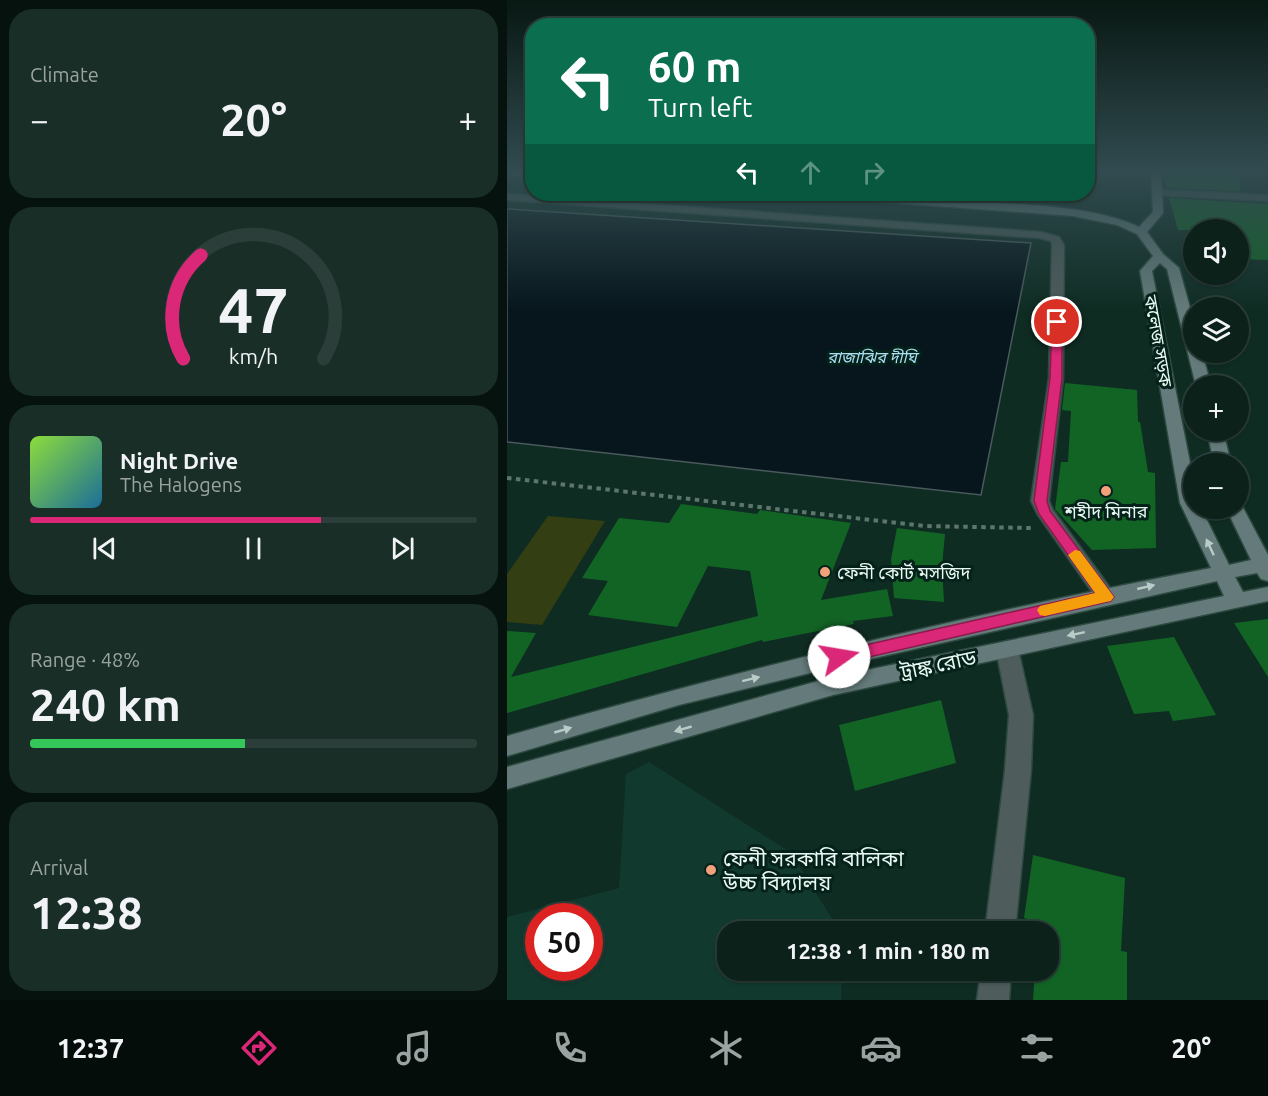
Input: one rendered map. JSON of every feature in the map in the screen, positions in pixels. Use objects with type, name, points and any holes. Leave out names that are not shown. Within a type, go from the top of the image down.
[{"type":"main road","points":[[1102,218],[1120,222],[1141,232],[1154,218]]},
{"type":"main road","name":"কলেজ সড়ক","points":[[1141,232],[1159,256],[1173,268],[1183,306]]},
{"type":"main road","name":"কলেজ সড়ক","points":[[1159,256],[1146,271],[1189,503],[1236,599]]},
{"type":"main road","points":[[1241,519],[1266,567]]},
{"type":"main road","name":"ট্রাঙ্ক রোড","points":[[507,746],[690,694],[1221,571],[1266,567]]},
{"type":"main road","name":"ট্রাঙ্ক রোড","points":[[507,778],[833,686],[1268,594]]},
{"type":"street","points":[[797,218],[1041,235],[1055,240],[1058,245],[1056,378],[1040,501],[1044,511],[1106,597]]},
{"type":"street","points":[[1001,921],[1019,770],[1021,716],[1007,649]]},
{"type":"street","points":[[993,1000],[995,981]]},
{"type":"path","points":[[507,478],[889,523],[924,526],[1056,528]]},
{"type":"shaded area","points":[[548,516],[605,521],[542,625],[507,622],[507,574]]},
{"type":"shaded area","name":"ফেনী সরকারি বালিকা উচ্চ বিদ্যালয়","points":[[649,762],[790,852],[834,921],[717,921],[717,981],[842,981],[841,1000],[507,1000],[507,917],[525,912],[525,981],[603,981],[603,903],[561,903],[619,888],[626,774]]},
{"type":"water","name":"রাজাঝির দীঘি","points":[[507,218],[641,218],[1031,243],[981,495],[507,442]]},
{"type":"building","points":[[1175,218],[1268,218],[1268,260],[1249,259],[1249,219],[1183,219],[1183,230],[1178,230]]},
{"type":"building","points":[[1065,383],[1137,390],[1138,422],[1140,422],[1148,472],[1155,473],[1156,548],[1092,550],[1055,509],[1061,462],[1068,462],[1071,411],[1062,410]]},
{"type":"building","points":[[681,504],[757,514],[760,510],[851,523],[821,600],[887,589],[893,616],[853,621],[854,624],[763,642],[762,640],[507,713],[507,631],[536,633],[511,677],[758,616],[750,571],[708,566],[677,627],[588,615],[608,581],[582,578],[619,518],[669,523]]},
{"type":"building","points":[[897,528],[945,534],[942,566],[944,602],[894,598],[891,559]]},
{"type":"building","points":[[1268,619],[1268,677],[1234,623]]},
{"type":"building","points":[[1174,637],[1216,715],[1173,721],[1169,711],[1134,714],[1107,646]]},
{"type":"building","points":[[941,700],[956,763],[855,791],[839,725]]},
{"type":"building","points":[[1033,855],[1125,878],[1121,951],[1127,952],[1127,1000],[1033,1000],[1034,981],[1059,981],[1059,921],[1035,921],[1024,918]]},
{"type":"slow traffic","points":[[1045,610],[1106,597],[1075,555]]},
{"type":"place","name":"শহীদ মিনার","points":[[1106,491]]},
{"type":"place","name":"ফেনী কোর্ট মসজিদ","points":[[825,572]]},
{"type":"place","name":"ফেনী সরকারি বালিকা উচ্চ বিদ্যালয়","points":[[711,870]]},
{"type":"route","points":[[839,657],[1106,597],[1044,511],[1040,501],[1056,378],[1057,322]]}]
